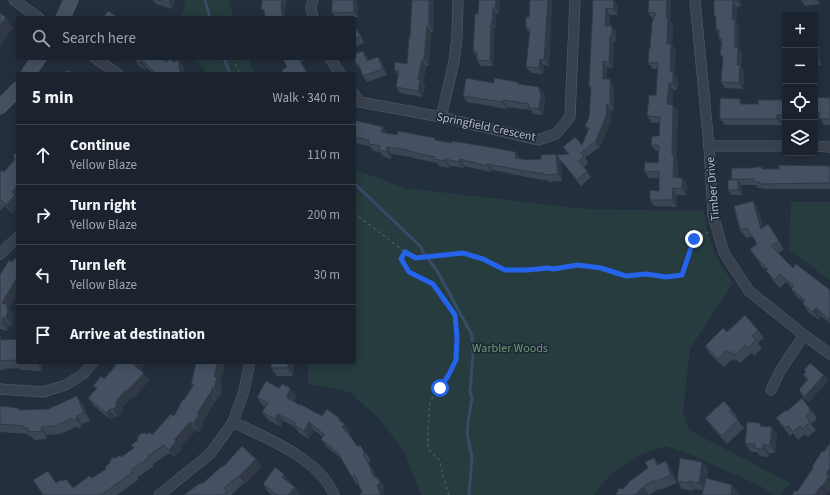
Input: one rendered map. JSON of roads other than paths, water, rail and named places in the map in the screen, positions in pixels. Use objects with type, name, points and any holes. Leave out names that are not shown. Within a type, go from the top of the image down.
[{"type":"main road","points":[[64,16],[71,0]]},
{"type":"main road","points":[[29,72],[38,60]]},
{"type":"main road","points":[[0,107],[16,91]]},
{"type":"street","points":[[14,0],[36,16]]},
{"type":"street","points":[[313,0],[311,7],[313,16]]},
{"type":"street","points":[[441,117],[454,62],[457,37],[458,0]]},
{"type":"street","name":"Springfield Crescent","points":[[356,97],[360,102],[441,117],[538,140],[556,134],[570,117],[575,0]]},
{"type":"street","name":"Timber Drive","points":[[695,0],[709,146],[713,215],[724,253],[749,291],[830,354]]},
{"type":"street","points":[[99,60],[115,72]]},
{"type":"street","points":[[331,60],[339,72]]},
{"type":"street","points":[[709,146],[782,146]]},
{"type":"street","points":[[818,146],[830,146]]},
{"type":"street","points":[[0,254],[16,239]]},
{"type":"street","points":[[771,390],[780,370],[804,335]]},
{"type":"street","points":[[0,389],[43,392],[66,385],[83,374],[91,364]]},
{"type":"street","points":[[160,495],[210,454],[233,422],[244,391],[250,364]]},
{"type":"street","points":[[233,422],[289,449],[321,475],[334,495]]},
{"type":"waterway","points":[[205,0],[209,16]]},
{"type":"waterway","points":[[225,60],[229,72]]},
{"type":"waterway","points":[[356,185],[422,248],[422,251],[436,269],[472,335],[473,354],[470,392],[472,398],[467,432],[472,458],[469,495]]},
{"type":"park label","name":"Warbler Woods","points":[[510,348]]}]
